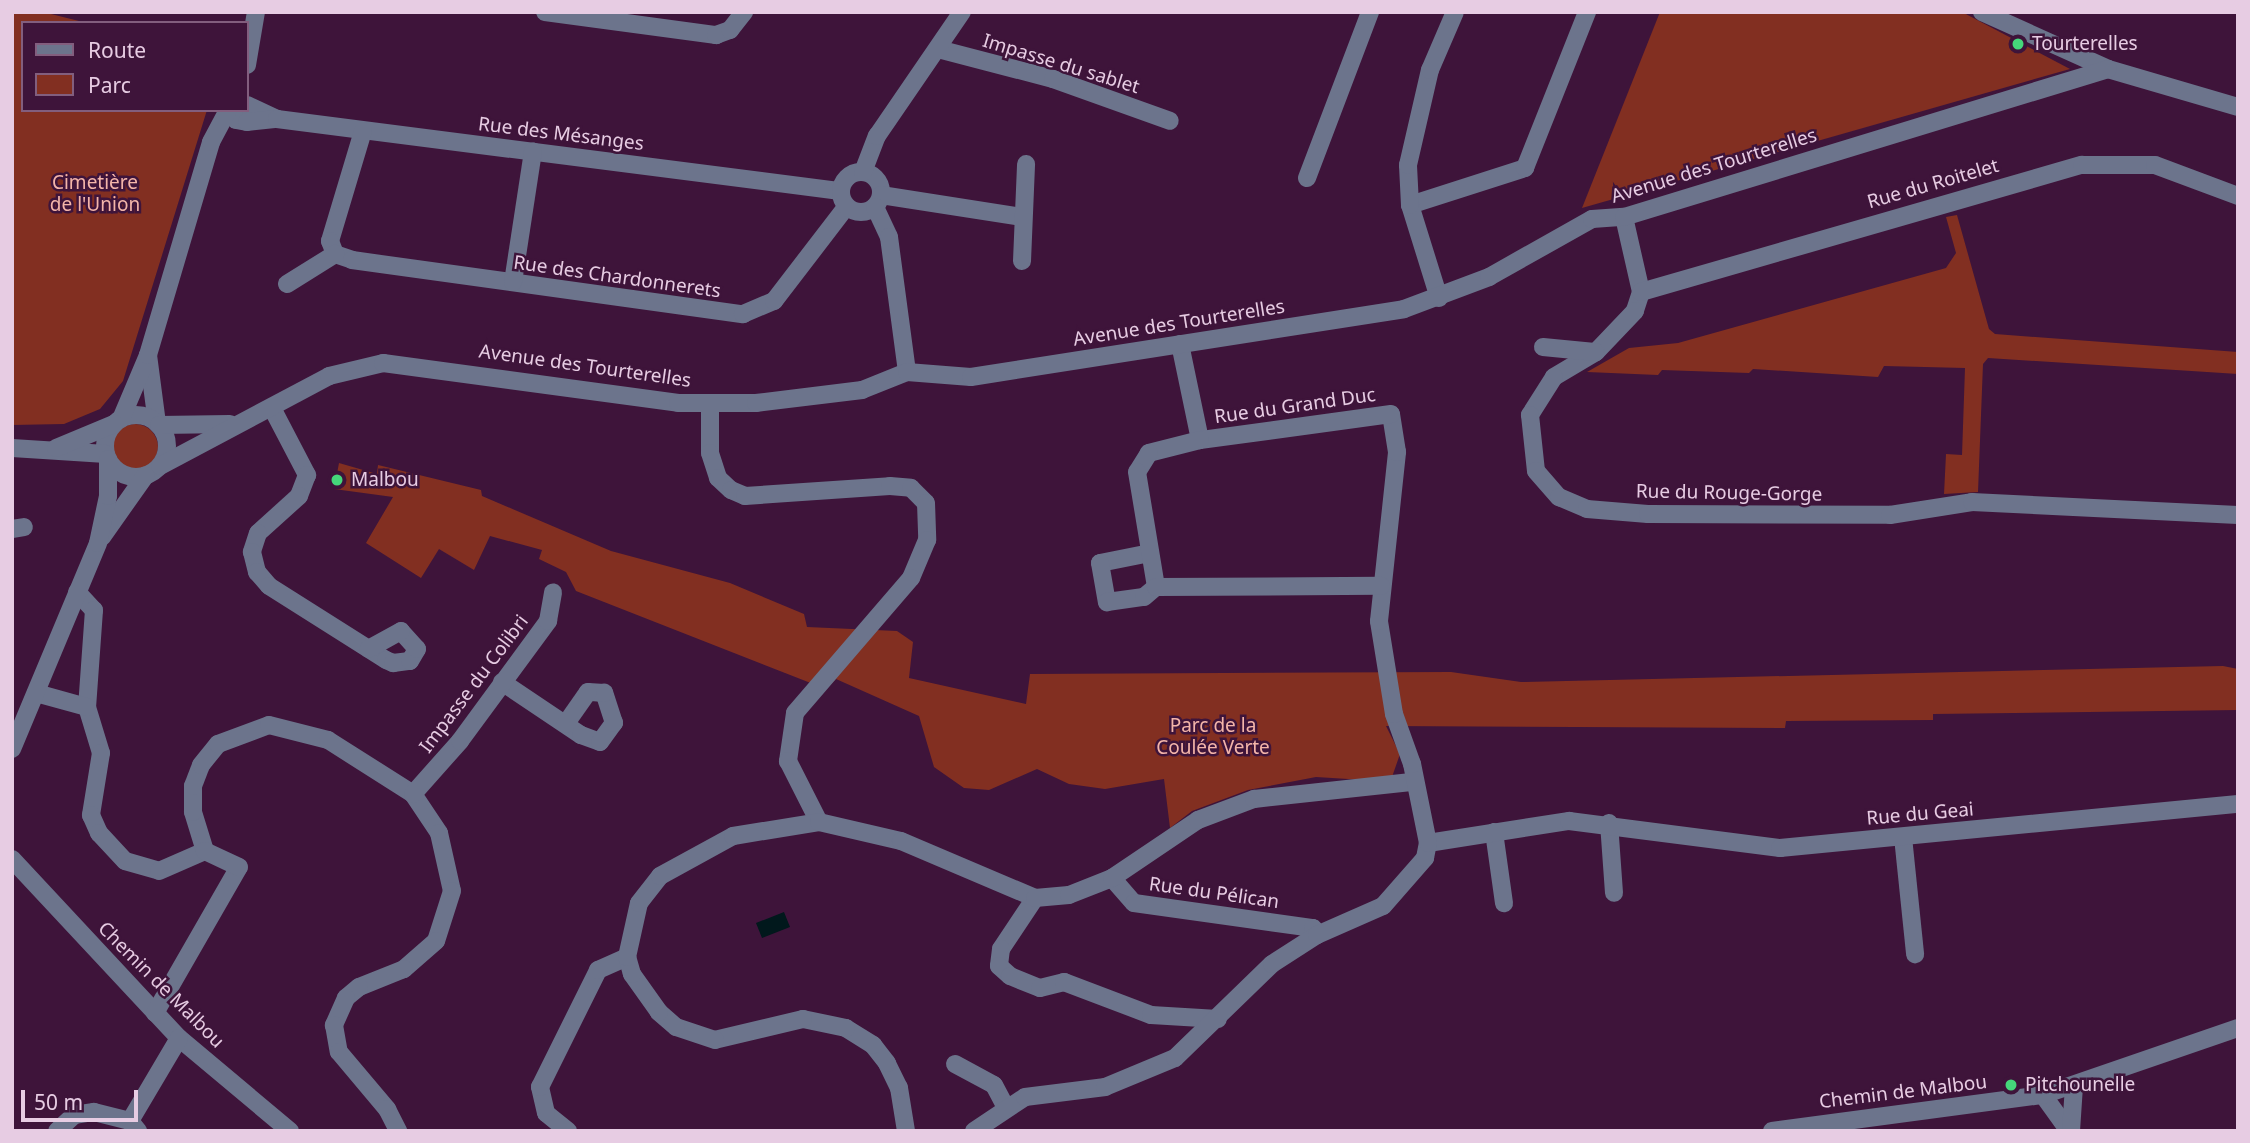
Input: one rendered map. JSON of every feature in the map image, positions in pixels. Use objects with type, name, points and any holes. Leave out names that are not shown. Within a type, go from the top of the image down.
[{"type":"street","points":[[248,31],[256,12],[248,59]]},
{"type":"street","points":[[545,12],[716,35],[730,30],[744,12]]},
{"type":"street","points":[[863,172],[877,136],[962,12]]},
{"type":"street","points":[[1307,178],[1370,12]]},
{"type":"street","points":[[1439,298],[1410,205],[1412,133],[1455,12]]},
{"type":"street","points":[[1410,205],[1525,168],[1587,12]]},
{"type":"street","points":[[1982,12],[2108,69],[2238,105]]},
{"type":"street","name":"Impasse du sablet","points":[[938,49],[1053,79],[1170,121]]},
{"type":"street","name":"Avenue des Tourterelles","points":[[160,466],[233,424],[272,408],[329,376],[383,363],[710,403],[837,395],[907,372],[971,377],[1371,316],[1439,298],[1489,277],[1577,225],[1624,217],[2108,69]]},
{"type":"street","name":"Rue des Mésanges","points":[[248,105],[277,119]]},
{"type":"street","points":[[12,749],[98,543],[108,496],[107,457],[117,421],[148,355],[190,223],[233,113]]},
{"type":"street","name":"Rue des Mésanges","points":[[233,113],[533,152],[843,199]]},
{"type":"street","points":[[287,284],[335,254],[330,241],[363,131]]},
{"type":"street","points":[[513,282],[533,152]]},
{"type":"street","points":[[1022,261],[1026,164]]},
{"type":"street","name":"Rue du Roitelet","points":[[1641,292],[2082,165],[2155,165],[2238,196]]},
{"type":"street","points":[[907,372],[889,237],[878,201],[877,180],[863,172],[848,177],[843,199],[864,213],[878,201],[1022,217]]},
{"type":"street","name":"Rue des Chardonnerets","points":[[335,254],[743,314],[774,301],[843,199]]},
{"type":"street","points":[[1624,217],[1641,292]]},
{"type":"street","name":"Rue du Rouge-Gorge","points":[[1641,292],[1635,311],[1596,352],[1554,377],[1530,415],[1529,436],[1536,471],[1549,488],[1587,509],[1784,517],[1931,511],[1948,503],[1972,502],[2238,515]]},
{"type":"street","name":"Rue du Grand Duc","points":[[1180,344],[1200,440]]},
{"type":"street","points":[[1543,347],[1596,352]]},
{"type":"street","points":[[98,543],[145,476],[160,466],[167,445],[158,424],[148,355]]},
{"type":"street","points":[[710,403],[710,453],[718,478],[730,490],[745,496],[890,486],[911,488],[926,503],[927,540],[911,578],[795,713],[788,761],[819,822]]},
{"type":"street","points":[[272,408],[307,475],[299,496],[258,533],[252,552],[257,572],[269,586],[369,649]]},
{"type":"street","name":"Rue du Grand Duc","points":[[1156,587],[1137,472],[1149,453],[1200,440],[1391,414],[1397,452],[1379,621],[1411,782],[1428,843]]},
{"type":"street","points":[[56,448],[117,421],[146,416],[158,424]]},
{"type":"street","name":"Avenue des Tourterelles","points":[[158,424],[233,424]]},
{"type":"street","points":[[12,448],[56,448],[94,457],[107,457],[123,475],[145,476]]},
{"type":"street","points":[[1150,553],[1100,563],[1107,602],[1144,597],[1156,587],[1381,586]]},
{"type":"street","points":[[77,592],[94,610],[87,707],[101,753],[92,815],[111,848],[125,861],[159,871],[205,851]]},
{"type":"street","name":"Impasse du Colibri","points":[[414,794],[548,621],[553,592]]},
{"type":"street","points":[[502,682],[566,724]]},
{"type":"street","points":[[36,692],[87,707]]},
{"type":"street","points":[[155,1013],[239,867],[205,851],[193,812],[193,786],[218,744],[244,731],[269,725],[328,740],[414,794],[439,833],[452,891],[436,941],[404,969],[359,987],[346,998],[334,1024],[339,1052],[387,1109],[398,1131]]},
{"type":"street","points":[[906,1131],[899,1088],[880,1054],[859,1034],[827,1020],[803,1018],[736,1039],[694,1035],[659,1012],[632,974],[627,957],[639,903],[670,869],[733,836],[819,822],[901,841],[1035,898],[1069,895],[1112,878],[1198,820],[1254,799],[1411,782]]},
{"type":"street","name":"Rue du Geai","points":[[1428,843],[1569,821],[1609,823],[1749,848],[1903,837],[2238,804]]},
{"type":"street","points":[[1609,823],[1614,893]]},
{"type":"street","points":[[1494,832],[1504,903]]},
{"type":"street","points":[[1903,837],[1915,954]]},
{"type":"street","points":[[974,1131],[1005,1106],[1026,1097],[1131,1080],[1175,1058],[1272,964],[1317,935],[1399,894],[1425,858],[1428,843]]},
{"type":"street","name":"Chemin de Malbou","points":[[12,859],[179,1038],[290,1131]]},
{"type":"street","name":"Rue du Pélican","points":[[1112,878],[1134,903],[1313,928],[1317,935]]},
{"type":"street","points":[[1035,898],[1001,948],[999,966],[1040,988],[1064,982],[1151,1015],[1218,1019]]},
{"type":"street","points":[[568,1131],[546,1113],[540,1087],[598,970],[627,957]]},
{"type":"street","name":"Chemin de Malbou","points":[[1772,1131],[2043,1095],[2238,1028]]},
{"type":"street","points":[[57,1131],[83,1112],[134,1126],[179,1038]]},
{"type":"street","points":[[954,1064],[994,1084],[1005,1106]]},
{"type":"street","points":[[2070,1131],[2074,1086]]},
{"type":"street","points":[[2043,1095],[2070,1131]]},
{"type":"green space","name":"Cimetière de l'Union","points":[[12,12],[43,12],[79,21],[21,21],[21,112],[206,112],[123,381],[100,409],[64,424],[12,425]]},
{"type":"green space","points":[[1660,12],[1962,12],[2070,69],[1582,208]]},
{"type":"green space","points":[[1957,215],[1989,329],[1995,334],[2238,352],[2238,374],[1988,358],[1983,364],[1978,492],[1944,494],[1946,454],[1962,455],[1965,368],[1884,366],[1878,377],[1753,369],[1749,373],[1662,370],[1658,375],[1587,372],[1629,348],[1678,343],[1946,268],[1956,253],[1946,217]]},
{"type":"green space","points":[[135,424],[151,431],[158,447],[151,463],[135,470],[119,463],[112,447],[119,431]]},
{"type":"green space","name":"Parc de la Coulée Verte","points":[[339,463],[377,474],[378,465],[481,490],[482,496],[611,551],[730,583],[804,614],[807,627],[897,631],[913,642],[909,678],[1026,704],[1030,674],[1451,672],[1521,682],[2223,666],[2238,669],[2238,710],[1933,714],[1933,720],[1786,721],[1785,728],[1386,726],[1400,754],[1392,777],[1380,781],[1316,777],[1248,790],[1192,811],[1170,828],[1164,779],[1105,789],[1069,784],[1037,769],[989,790],[964,788],[934,767],[919,716],[836,679],[826,689],[576,591],[566,572],[539,559],[542,550],[490,536],[474,570],[439,549],[421,578],[366,543],[393,497],[334,489]]},
{"type":"shaded area","points":[[784,912],[790,927],[762,938],[756,923]]},
{"type":"place","name":"Tourterelles","points":[[2018,44]]},
{"type":"place","name":"Malbou","points":[[337,480]]},
{"type":"place","name":"Pitchounelle","points":[[2011,1085]]}]
